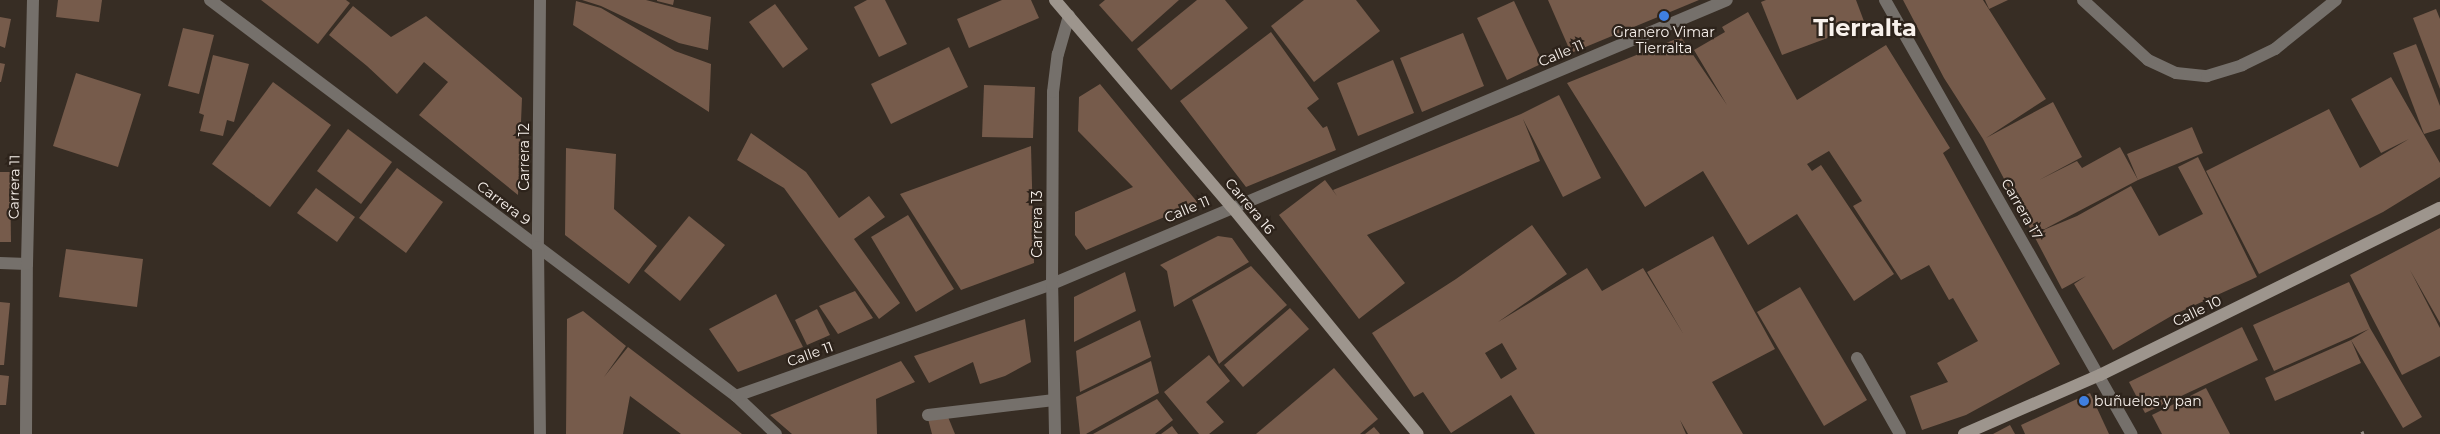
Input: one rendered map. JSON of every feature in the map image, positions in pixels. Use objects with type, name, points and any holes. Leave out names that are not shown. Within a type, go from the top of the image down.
[{"type":"main road","name":"Carrera 16","points":[[1055,0],[1232,207],[1418,434]]},
{"type":"main road","name":"Calle 10","points":[[1964,434],[2100,376],[2440,208]]},
{"type":"street","name":"Carrera 11","points":[[26,434],[27,264],[34,0]]},
{"type":"street","name":"Carrera 9","points":[[210,0],[736,396],[776,434]]},
{"type":"street","name":"Carrera 12","points":[[540,0],[538,247],[540,434]]},
{"type":"street","name":"Calle 11","points":[[736,396],[1052,284],[1727,0]]},
{"type":"street","name":"Carrera 17","points":[[1885,0],[2132,434]]},
{"type":"street","points":[[2082,0],[2148,60],[2176,73],[2207,76],[2242,65],[2275,49],[2336,0]]},
{"type":"street","name":"Carrera 13","points":[[1055,434],[1052,284],[1053,92],[1058,54],[1069,16]]},
{"type":"street","points":[[0,262],[27,264]]},
{"type":"street","points":[[1857,358],[1900,434]]},
{"type":"street","points":[[928,416],[1054,400]]},
{"type":"building","points":[[58,0],[102,0],[99,22],[56,17]]},
{"type":"building","points":[[261,0],[346,0],[350,3],[318,44]]},
{"type":"building","points":[[582,0],[646,0],[711,17],[708,50],[679,43],[601,6]]},
{"type":"building","points":[[657,0],[674,0],[673,5]]},
{"type":"building","points":[[867,0],[885,0],[907,44],[879,57],[854,7]]},
{"type":"building","points":[[1002,0],[1031,0],[1039,18],[969,48],[957,19]]},
{"type":"building","points":[[1105,0],[1179,0],[1132,42],[1099,5]]},
{"type":"building","points":[[1197,0],[1225,0],[1248,28],[1171,90],[1137,49]]},
{"type":"building","points":[[1304,0],[1356,0],[1380,31],[1314,82],[1271,26]]},
{"type":"building","points":[[1548,0],[1699,0],[1571,53]]},
{"type":"building","points":[[1766,0],[1856,0],[1865,24],[1782,55],[1761,2]]},
{"type":"building","points":[[1903,0],[1983,0],[2046,99],[1986,138],[2053,102],[2082,157],[2039,180],[2077,161],[2082,168],[2120,147],[2138,180],[2041,231],[2077,216],[2131,186],[2159,236],[2203,214],[2178,167],[2198,157],[2257,277],[2173,315],[2113,350],[2074,284],[2086,276],[2062,289],[1983,139],[1944,78]]},
{"type":"building","points":[[1985,0],[2008,0],[1989,9]]},
{"type":"building","points":[[576,1],[601,8],[675,51],[711,64],[709,112],[573,25]]},
{"type":"building","points":[[1514,1],[1543,63],[1507,80],[1477,18]]},
{"type":"building","points":[[775,4],[808,49],[783,68],[749,22]]},
{"type":"building","points":[[353,6],[391,37],[426,16],[522,98],[518,195],[419,115],[448,82],[424,62],[397,94],[329,35]]},
{"type":"building","points":[[2436,9],[2440,19],[2440,89],[2413,18]]},
{"type":"building","points":[[1748,12],[1797,100],[1886,45],[1950,148],[1943,153],[2060,364],[1966,415],[1922,430],[1910,396],[1948,382],[1937,363],[1978,341],[1953,298],[1949,300],[1929,265],[1901,280],[1853,206],[1862,201],[1829,151],[1807,164],[1812,171],[1821,165],[1894,274],[1854,301],[1797,214],[1748,245],[1703,171],[1645,207],[1567,83],[1681,37],[1727,105],[1694,50],[1725,32],[1722,27]]},
{"type":"building","points":[[0,17],[11,19],[5,48],[0,46]]},
{"type":"building","points":[[183,28],[214,35],[199,94],[168,86]]},
{"type":"building","points":[[1271,32],[1319,99],[1307,108],[1323,128],[1327,126],[1336,150],[1246,187],[1180,101]]},
{"type":"building","points":[[1463,33],[1484,86],[1422,112],[1400,58]]},
{"type":"building","points":[[2416,44],[2440,106],[2440,129],[2424,134],[2393,53]]},
{"type":"building","points":[[949,47],[968,87],[891,124],[871,84]]},
{"type":"building","points":[[213,55],[249,64],[234,122],[227,120],[223,136],[200,131],[204,115],[199,113]]},
{"type":"building","points":[[1393,60],[1414,113],[1358,136],[1337,83]]},
{"type":"building","points":[[0,63],[5,64],[1,82],[0,82]]},
{"type":"building","points":[[76,73],[141,94],[118,167],[53,146]]},
{"type":"building","points":[[2391,77],[2440,163],[2440,177],[2383,212],[2259,274],[2206,171],[2329,109],[2360,168],[2409,139],[2381,153],[2351,99]]},
{"type":"building","points":[[273,82],[331,125],[270,207],[212,164]]},
{"type":"building","points":[[1100,84],[1198,203],[1086,250],[1075,235],[1075,212],[1133,187],[1078,131],[1079,97]]},
{"type":"building","points":[[984,85],[1035,87],[1033,138],[982,137]]},
{"type":"building","points":[[1559,95],[1601,178],[1563,197],[1523,119],[1540,161],[1367,235],[1405,283],[1359,319],[1279,215],[1325,180],[1337,196],[1333,190],[1521,114]]},
{"type":"building","points":[[2192,127],[2203,153],[2138,180],[2127,154]]},
{"type":"building","points":[[348,129],[392,162],[361,204],[317,171]]},
{"type":"building","points":[[751,133],[806,172],[839,218],[869,196],[885,217],[854,239],[900,303],[879,319],[784,188],[737,160]]},
{"type":"building","points":[[1031,146],[1034,263],[961,290],[900,194]]},
{"type":"building","points":[[566,148],[616,154],[614,209],[657,246],[629,284],[565,235]]},
{"type":"building","points":[[397,168],[443,202],[406,253],[359,218]]},
{"type":"building","points":[[0,172],[10,172],[11,242],[0,242]]},
{"type":"building","points":[[316,188],[355,217],[337,242],[297,213]]},
{"type":"building","points":[[908,215],[954,289],[916,312],[871,237]]},
{"type":"building","points":[[689,216],[725,245],[680,301],[644,271]]},
{"type":"building","points":[[1532,225],[1567,274],[1498,322],[1587,268],[1602,291],[1643,268],[1684,335],[1647,272],[1713,236],[1775,349],[1712,382],[1743,434],[1688,434],[1680,420],[1686,434],[1535,434],[1511,395],[1451,433],[1423,392],[1414,397],[1372,333],[1456,279]],"holes":[[[1502,343],[1517,369],[1501,379],[1485,353]]]},
{"type":"building","points":[[2440,228],[2440,323],[2410,270],[2440,328],[2440,356],[2402,375],[2350,275]]},
{"type":"building","points":[[1218,236],[1232,238],[1249,262],[1174,307],[1167,271],[1160,265]]},
{"type":"building","points":[[66,249],[143,259],[137,307],[59,297]]},
{"type":"building","points":[[1251,266],[1287,305],[1219,364],[1192,300]]},
{"type":"building","points":[[1125,272],[1136,311],[1074,342],[1074,297]]},
{"type":"building","points":[[2349,282],[2370,328],[2422,417],[2403,428],[2351,340],[2369,329],[2274,371],[2253,325]]},
{"type":"building","points":[[1800,287],[1867,400],[1824,426],[1757,312]]},
{"type":"building","points":[[855,291],[873,318],[838,334],[819,306]]},
{"type":"building","points":[[776,294],[803,347],[738,372],[709,329]]},
{"type":"building","points":[[0,302],[10,303],[4,365],[0,365]]},
{"type":"building","points":[[1290,308],[1309,329],[1243,387],[1224,365]]},
{"type":"building","points":[[817,309],[830,335],[807,345],[795,320]]},
{"type":"building","points":[[583,311],[626,346],[604,377],[628,347],[742,434],[681,434],[630,396],[623,434],[566,434],[567,319]]},
{"type":"building","points":[[1025,319],[1031,362],[1005,376],[980,384],[973,362],[929,383],[914,356]]},
{"type":"building","points":[[1140,320],[1151,357],[1080,392],[1076,351]]},
{"type":"building","points":[[2242,327],[2258,360],[2145,413],[2129,382]]},
{"type":"building","points":[[2351,340],[2361,363],[2275,401],[2265,378]]},
{"type":"building","points":[[1209,355],[1230,381],[1206,402],[1224,422],[1209,434],[1199,434],[1164,392]]},
{"type":"building","points":[[901,361],[915,382],[876,399],[877,434],[792,434],[770,415]]},
{"type":"building","points":[[1151,361],[1159,393],[1086,434],[1080,434],[1076,397]]},
{"type":"building","points":[[1334,368],[1378,419],[1360,434],[1256,434]]},
{"type":"building","points":[[0,375],[9,376],[6,405],[0,405]]},
{"type":"building","points":[[2206,388],[2230,434],[2162,434],[2152,415]]},
{"type":"building","points":[[2090,393],[2109,434],[2025,434],[2021,425]]},
{"type":"building","points":[[1157,399],[1173,420],[1155,434],[1093,434]]},
{"type":"building","points":[[948,417],[955,434],[932,434],[928,419]]},
{"type":"building","points":[[2010,425],[2015,434],[1993,434]]},
{"type":"building","points":[[1172,426],[1178,434],[1161,434]]},
{"type":"building","points":[[1374,427],[1380,434],[1365,434]]},
{"type":"place","name":"Granero Vimar Tierralta","points":[[1664,16]]},
{"type":"place","name":"buñuelos y pan","points":[[2084,401]]},
{"type":"district","name":"Tierralta","points":[[1865,28]]}]
